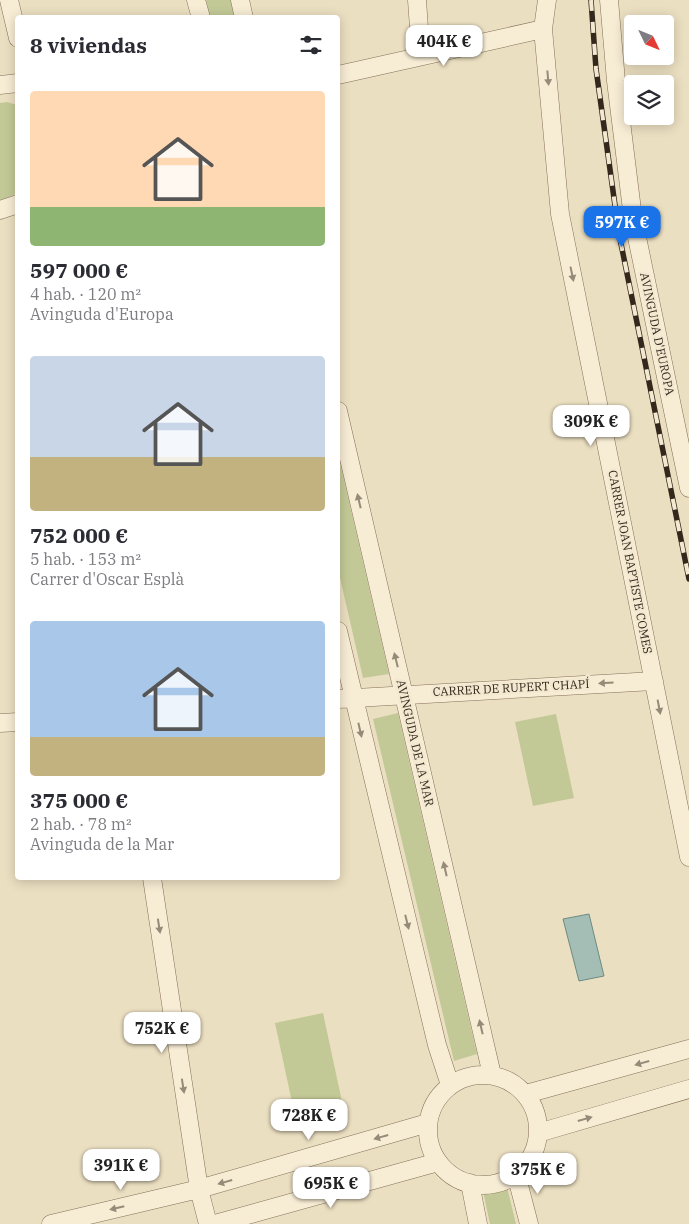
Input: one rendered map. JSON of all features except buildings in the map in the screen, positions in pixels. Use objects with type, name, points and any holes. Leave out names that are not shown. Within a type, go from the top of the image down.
[{"type":"street","points":[[9,0],[15,25]]},
{"type":"street","points":[[196,0],[200,15]]},
{"type":"street","points":[[240,0],[243,15]]},
{"type":"street","points":[[417,0],[421,56]]},
{"type":"street","name":"CARRER JOAN BAPTISTE COMES","points":[[547,0],[543,29],[560,214],[689,856]]},
{"type":"street","name":"AVINGUDA D'EUROPA","points":[[609,0],[616,81],[633,218],[689,488]]},
{"type":"street","points":[[340,75],[543,29]]},
{"type":"street","points":[[0,85],[15,83]]},
{"type":"street","points":[[0,210],[15,205]]},
{"type":"street","name":"AVINGUDA DE LA MAR","points":[[340,420],[492,1075]]},
{"type":"street","points":[[340,650],[345,699],[437,1045],[450,1086]]},
{"type":"street","name":"CARRER DE RUPERT CHAPÍ","points":[[345,699],[404,694],[654,681]]},
{"type":"street","points":[[0,723],[15,722]]},
{"type":"street","points":[[152,880],[199,1189],[208,1224]]},
{"type":"street","points":[[526,1094],[689,1049]]},
{"type":"street","points":[[492,1075],[505,1079],[526,1094],[533,1106],[538,1133],[535,1149],[528,1162],[516,1174],[492,1184],[470,1184],[447,1172],[438,1162],[430,1144],[428,1123],[432,1109],[450,1086],[471,1076],[492,1075]]},
{"type":"street","points":[[538,1133],[689,1089]]},
{"type":"street","points":[[51,1224],[199,1189],[428,1123]]},
{"type":"street","points":[[215,1224],[438,1162]]},
{"type":"street","points":[[516,1174],[529,1224]]},
{"type":"street","points":[[470,1184],[478,1224]]},
{"type":"green space","points":[[206,0],[233,0],[237,15],[210,15]]},
{"type":"green space","points":[[7,102],[15,104],[15,194],[0,202],[0,103]]},
{"type":"green space","points":[[340,463],[389,674],[363,678],[340,578]]},
{"type":"green space","points":[[398,713],[477,1054],[454,1061],[373,719]]},
{"type":"green space","points":[[556,714],[574,798],[533,806],[515,722]]},
{"type":"green space","points":[[323,1013],[344,1111],[296,1121],[275,1023]]},
{"type":"green space","points":[[506,1183],[516,1224],[490,1224],[483,1191]]},
{"type":"water","points":[[589,914],[604,976],[579,981],[563,919]]},
{"type":"railway","points":[[591,0],[596,69],[619,234],[689,579]]}]
